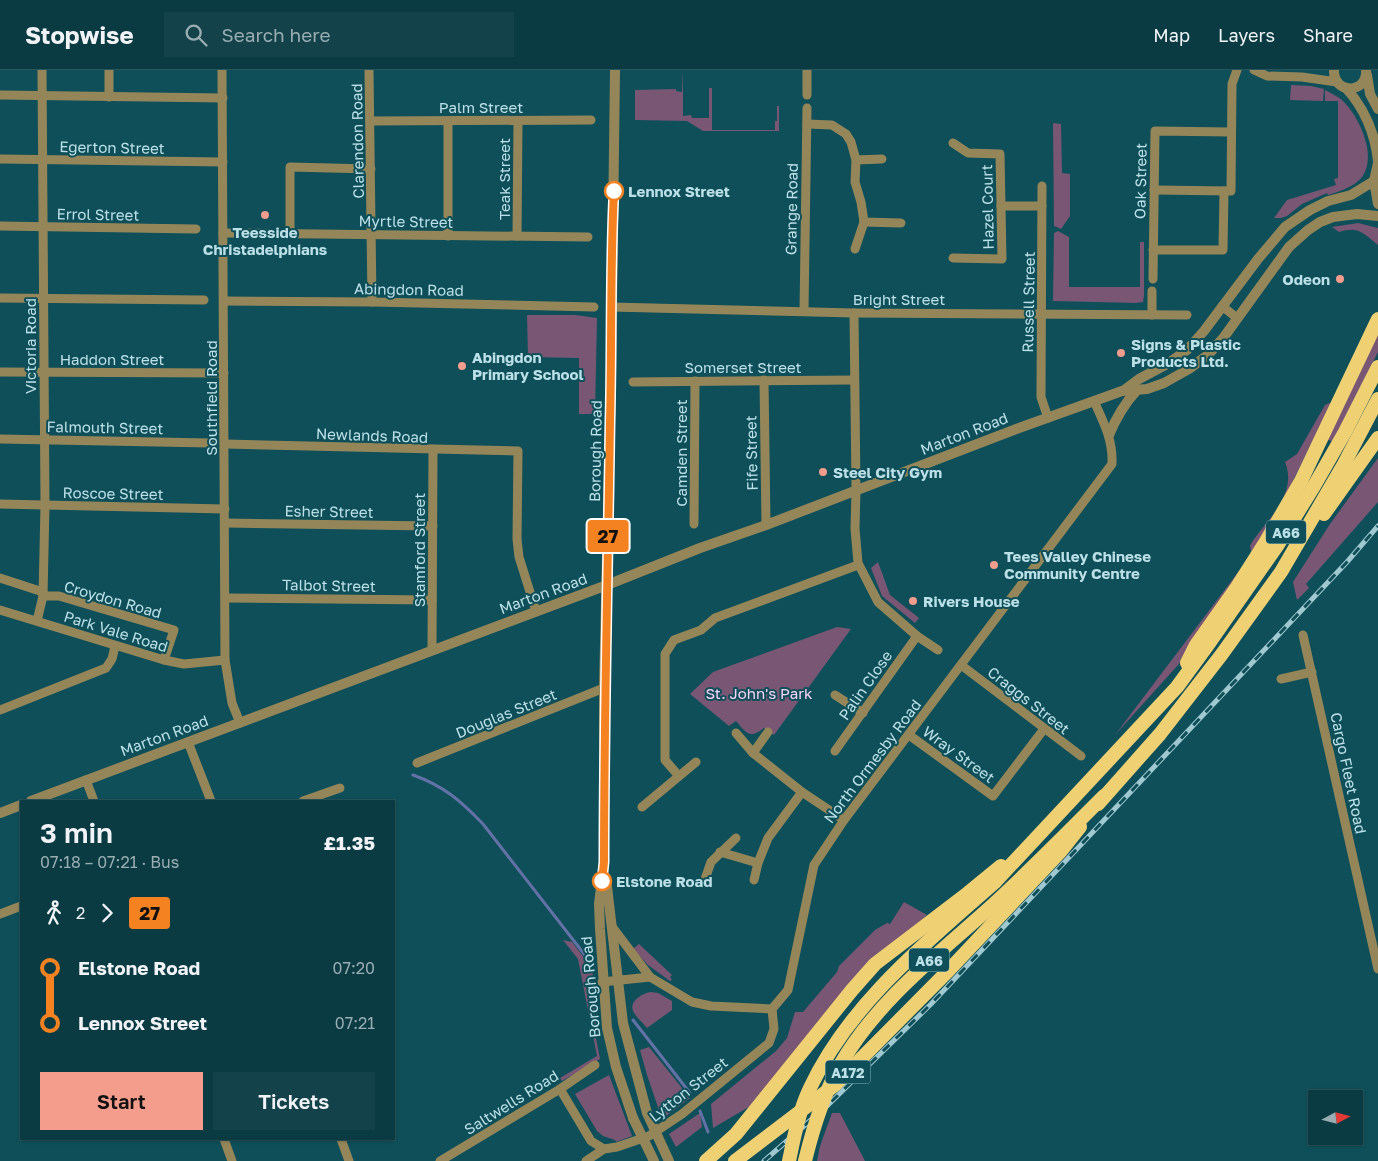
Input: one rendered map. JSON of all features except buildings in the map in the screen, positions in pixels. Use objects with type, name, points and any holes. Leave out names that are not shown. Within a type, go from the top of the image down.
[{"type":"highway","points":[[1177,687],[1196,645],[1237,587],[1292,496],[1378,319]]},
{"type":"highway","name":"A66","points":[[789,1161],[796,1131],[810,1089],[832,1047],[859,1011],[889,979],[995,882],[1177,687],[1277,546],[1345,432],[1378,366]]},
{"type":"highway","name":"A66","points":[[805,1161],[811,1134],[822,1104],[840,1066],[864,1029],[892,996],[986,911],[1104,796],[1160,734],[1222,654],[1281,572],[1344,464],[1378,400]]},
{"type":"highway","name":"A66","points":[[1281,572],[1298,556],[1332,502],[1378,438]]},
{"type":"highway","name":"A172","points":[[735,1161],[835,1085],[1061,851],[1104,796]]},
{"type":"highway","points":[[706,1161],[736,1134],[874,964],[968,893],[1050,824]]},
{"type":"street","name":"Victoria Road","points":[[37,622],[43,594],[45,505],[42,70]]},
{"type":"street","points":[[109,70],[109,96]]},
{"type":"street","name":"Southfield Road","points":[[222,70],[226,660],[232,703],[240,723]]},
{"type":"street","name":"Clarendon Road","points":[[369,70],[372,302]]},
{"type":"street","name":"Borough Road","points":[[614,70],[614,183],[604,688],[604,862],[599,904],[602,982],[607,1028],[616,1067],[633,1118],[654,1161]]},
{"type":"street","points":[[807,70],[807,95]]},
{"type":"street","points":[[1153,250],[1223,250],[1228,191],[1232,84],[1237,70]]},
{"type":"street","points":[[1254,70],[1267,76],[1302,77],[1352,89],[1362,84],[1366,72]]},
{"type":"street","points":[[1334,70],[1335,78],[1366,115],[1376,144],[1378,162],[1374,181],[1378,204]]},
{"type":"street","points":[[1366,72],[1370,94],[1378,109]]},
{"type":"street","points":[[0,95],[223,98]]},
{"type":"street","name":"Grange Road","points":[[804,311],[807,108]]},
{"type":"street","name":"Palm Street","points":[[371,121],[591,120]]},
{"type":"street","points":[[448,121],[448,236]]},
{"type":"street","name":"Teak Street","points":[[518,121],[518,236]]},
{"type":"street","points":[[807,124],[832,125],[846,134],[851,142],[856,160],[855,182],[864,222],[855,249]]},
{"type":"street","name":"Oak Street","points":[[1152,279],[1155,131],[1231,132]]},
{"type":"street","name":"Hazel Court","points":[[953,143],[968,153],[1000,154],[1002,259],[953,258]]},
{"type":"street","name":"Egerton Street","points":[[0,159],[223,162]]},
{"type":"street","points":[[856,160],[882,159]]},
{"type":"street","points":[[290,233],[290,167],[370,169]]},
{"type":"street","name":"Marton Road","points":[[1122,392],[1138,379],[1167,364],[1187,350],[1258,259],[1285,228],[1310,210],[1328,201],[1351,195],[1374,181]]},
{"type":"street","name":"Russell Street","points":[[1042,186],[1041,397],[1048,418]]},
{"type":"street","points":[[1154,190],[1228,191]]},
{"type":"street","points":[[1001,206],[1042,206]]},
{"type":"street","name":"Marton Road","points":[[34,800],[1094,401],[1122,392],[1146,389],[1164,383],[1209,354],[1224,337],[1289,247],[1308,230],[1320,222],[1333,217],[1357,214],[1378,216]]},
{"type":"street","points":[[864,222],[901,223]]},
{"type":"street","name":"Errol Street","points":[[0,226],[196,229]]},
{"type":"street","name":"Myrtle Street","points":[[223,233],[588,237]]},
{"type":"street","points":[[1152,291],[1152,315]]},
{"type":"street","points":[[0,298],[204,300]]},
{"type":"street","name":"Abingdon Road","points":[[224,301],[594,307]]},
{"type":"street","points":[[1222,306],[1237,318]]},
{"type":"street","name":"Bright Street","points":[[611,307],[854,313],[1187,315]]},
{"type":"street","points":[[854,313],[855,529],[858,564],[878,602],[917,636],[938,650]]},
{"type":"street","name":"Haddon Street","points":[[0,372],[224,374]]},
{"type":"street","name":"Fife Street","points":[[764,380],[766,526]]},
{"type":"street","name":"Somerset Street","points":[[633,382],[854,380]]},
{"type":"street","name":"Camden Street","points":[[694,524],[695,381]]},
{"type":"street","points":[[1109,435],[1122,409],[1136,390]]},
{"type":"street","name":"North Ormesby Road","points":[[772,1008],[788,990],[814,865],[844,820],[1112,464],[1112,449],[1109,435],[1094,401]]},
{"type":"street","name":"Falmouth Street","points":[[0,439],[210,443]]},
{"type":"street","name":"Newlands Road","points":[[225,444],[518,451],[519,557],[536,611]]},
{"type":"street","name":"Stamford Street","points":[[432,650],[433,450]]},
{"type":"street","name":"Roscoe Street","points":[[0,504],[225,509]]},
{"type":"street","name":"Esher Street","points":[[225,523],[433,526]]},
{"type":"street","points":[[678,776],[665,760],[665,654],[674,640],[701,630],[715,618],[858,564]]},
{"type":"street","name":"Croydon Road","points":[[0,578],[43,594],[59,596],[174,630],[164,660]]},
{"type":"street","name":"Talbot Street","points":[[226,598],[432,600]]},
{"type":"street","name":"Park Vale Road","points":[[0,610],[164,660],[184,664],[226,660]]},
{"type":"street","name":"Cargo Fleet Road","points":[[1303,635],[1378,969]]},
{"type":"street","name":"Palin Close","points":[[835,751],[917,636]]},
{"type":"street","points":[[0,710],[106,668],[112,659],[115,646]]},
{"type":"street","name":"Craggs Street","points":[[961,664],[1081,756]]},
{"type":"street","points":[[1281,679],[1312,672]]},
{"type":"street","name":"Douglas Street","points":[[417,763],[604,688]]},
{"type":"street","points":[[835,695],[862,713]]},
{"type":"street","name":"Wray Street","points":[[909,735],[993,796],[1044,728]]},
{"type":"street","points":[[753,753],[768,732]]},
{"type":"street","points":[[736,733],[753,753],[802,792],[844,820]]},
{"type":"street","points":[[188,742],[211,800]]},
{"type":"street","points":[[642,807],[696,762]]},
{"type":"street","points":[[86,780],[94,800]]},
{"type":"street","points":[[306,800],[340,788]]},
{"type":"street","points":[[754,880],[758,863],[768,838],[802,792]]},
{"type":"street","points":[[0,813],[20,805]]},
{"type":"street","points":[[705,879],[710,862],[736,838]]},
{"type":"street","points":[[720,852],[758,863]]},
{"type":"street","name":"Borough Road","points":[[604,862],[623,1024],[647,1114],[668,1161]]},
{"type":"street","points":[[0,914],[20,906]]},
{"type":"street","points":[[613,928],[650,977],[692,1002],[711,1006],[772,1008]]},
{"type":"street","points":[[602,982],[650,977]]},
{"type":"street","name":"Lytton Street","points":[[586,1161],[604,1148],[617,1147],[649,1136],[682,1114],[769,1043],[774,1030],[772,1008]]},
{"type":"street","name":"Saltwells Road","points":[[440,1161],[560,1089],[595,1065]]},
{"type":"street","points":[[560,1089],[591,1141],[604,1148]]},
{"type":"street","points":[[224,1140],[232,1161]]},
{"type":"street","points":[[340,1140],[349,1161]]},
{"type":"green space","points":[[683,70],[683,116],[691,115],[692,118],[709,118],[709,88],[712,88],[712,130],[775,130],[777,106],[779,106],[779,131],[703,131],[687,121],[635,120],[635,90],[676,89],[676,91],[682,92]]},
{"type":"green space","points":[[1291,85],[1324,89],[1323,101],[1290,100]]},
{"type":"green space","points":[[1325,90],[1342,100],[1355,116],[1367,148],[1366,168],[1362,177],[1351,186],[1328,195],[1327,193],[1302,204],[1287,216],[1274,218],[1287,200],[1336,185],[1334,179],[1338,178],[1338,101],[1325,101]]},
{"type":"green space","points":[[1053,123],[1061,124],[1062,173],[1070,174],[1070,216],[1061,229],[1054,226]]},
{"type":"green space","points":[[1358,223],[1378,228],[1378,245],[1356,230],[1339,232],[1332,227]]},
{"type":"green space","points":[[1058,231],[1069,237],[1069,287],[1140,287],[1140,242],[1144,242],[1143,302],[1053,301],[1054,233]]},
{"type":"green space","points":[[527,315],[575,315],[597,318],[595,414],[579,414],[579,358],[528,357]]},
{"type":"green space","points":[[1378,333],[1378,352],[1333,442],[1327,439]]},
{"type":"green space","points":[[1331,404],[1285,497],[1252,555],[1250,546],[1252,542],[1273,515],[1288,484],[1285,462],[1297,454],[1325,405]]},
{"type":"green space","points":[[1378,458],[1378,502],[1306,584],[1309,588],[1297,600],[1293,582],[1330,524]]},
{"type":"green space","points":[[878,562],[890,595],[919,618],[915,623],[882,596],[871,568]]},
{"type":"green space","points":[[1242,567],[1245,569],[1178,665],[1115,735]]},
{"type":"green space","name":"St. John's Park","points":[[837,627],[851,629],[774,735],[764,728],[749,734],[736,721],[729,726],[690,694],[713,672]]},
{"type":"green space","points":[[904,902],[927,915],[864,970],[754,1104],[713,1128],[711,1104],[776,1051],[787,1038],[795,1012],[803,1012],[837,972],[839,966],[875,930],[887,923],[890,924]]},
{"type":"green space","points":[[563,940],[572,942],[592,968],[598,1026],[594,1028],[600,1059],[562,1081],[560,1078],[597,1056],[578,959]]},
{"type":"green space","points":[[639,944],[672,975],[670,977],[672,980],[670,981],[648,965],[633,949]]},
{"type":"green space","points":[[651,992],[658,993],[672,1001],[672,1010],[647,1028],[633,1011],[632,1007],[638,998]]},
{"type":"green space","points":[[649,1047],[690,1098],[662,1119],[640,1050]]},
{"type":"green space","points":[[609,1075],[632,1136],[616,1142],[597,1131],[575,1094]]},
{"type":"green space","points":[[700,1113],[702,1127],[676,1147],[669,1134]]},
{"type":"green space","points":[[832,1113],[840,1113],[865,1161],[817,1161],[820,1146]]},
{"type":"waterway","points":[[413,775],[443,789],[467,808],[483,824],[588,959]]},
{"type":"waterway","points":[[633,1020],[690,1093]]},
{"type":"waterway","points":[[700,1111],[708,1132]]},
{"type":"railway","points":[[764,1161],[828,1105],[931,1004],[1347,562],[1378,526]]},
{"type":"bus line","name":"27","points":[[602,881],[604,862],[604,688],[614,191]]},
{"type":"place","name":"Lennox Street","points":[[614,191]]},
{"type":"place","name":"Teesside Christadelphians","points":[[265,215]]},
{"type":"place","name":"Odeon","points":[[1340,279]]},
{"type":"place","name":"Signs & Plastic Products Ltd.","points":[[1121,353]]},
{"type":"place","name":"Abingdon Primary School","points":[[462,366]]},
{"type":"place","name":"Steel City Gym","points":[[823,472]]},
{"type":"place","name":"Tees Valley Chinese Community Centre","points":[[994,565]]},
{"type":"place","name":"Rivers House","points":[[913,601]]},
{"type":"place","name":"Elstone Road","points":[[602,881]]}]
